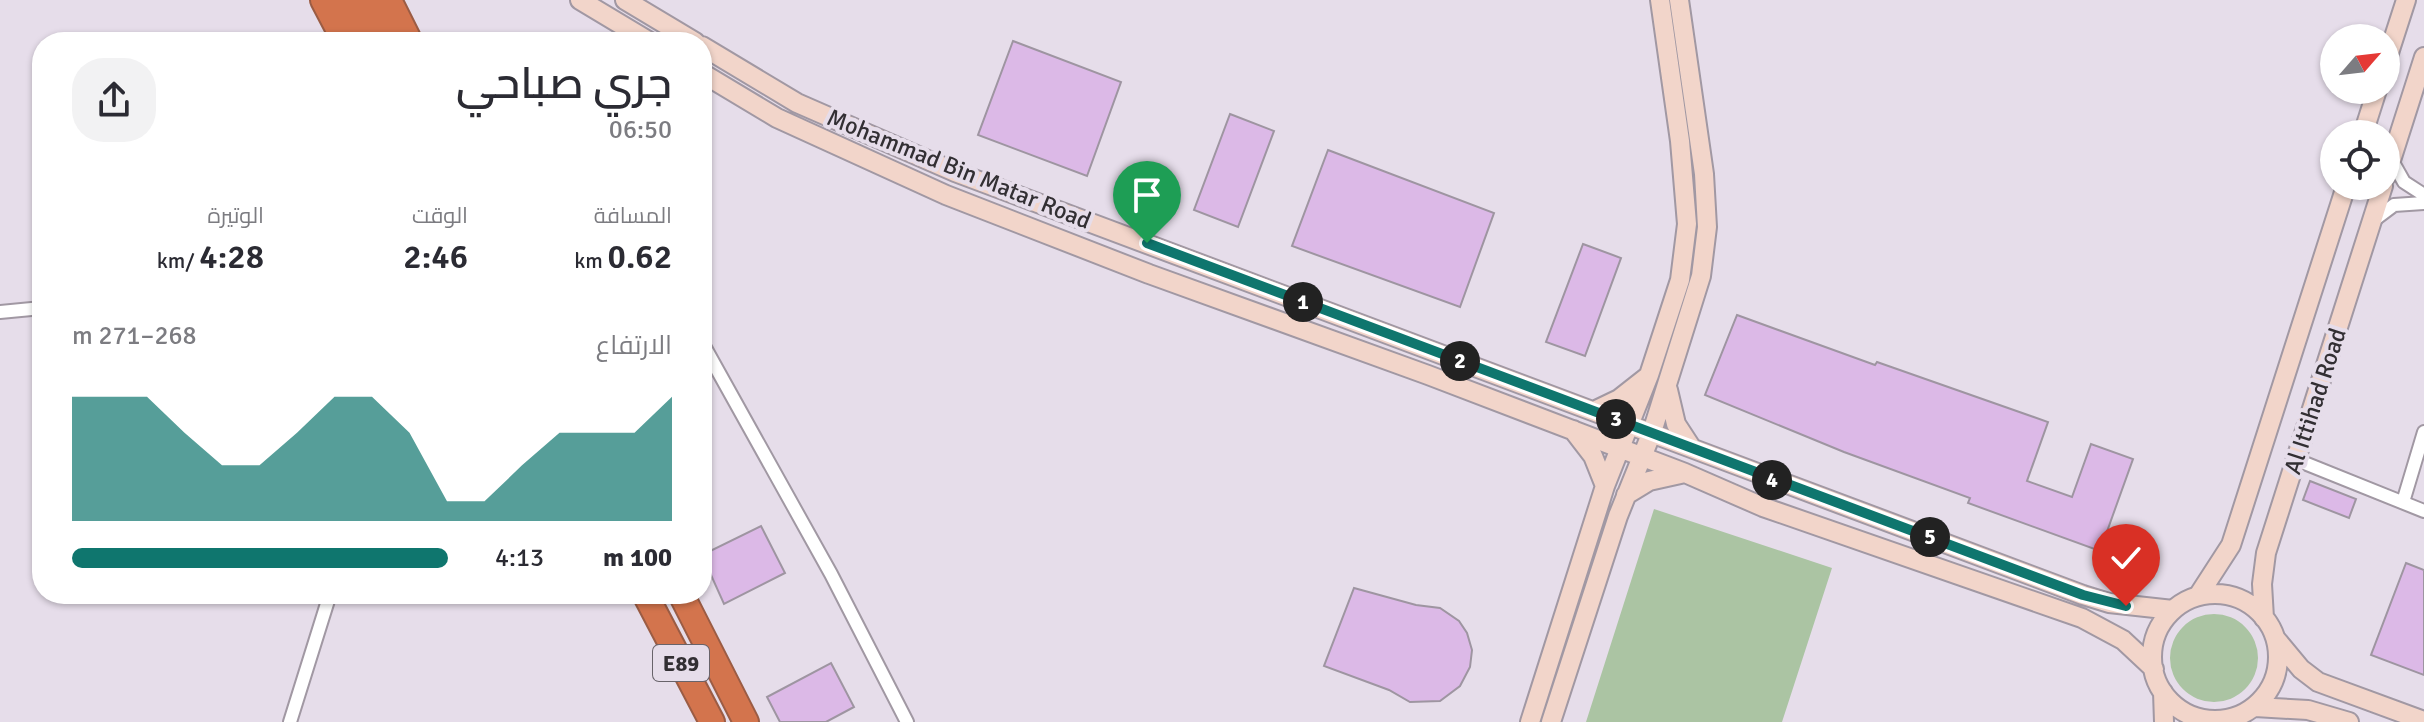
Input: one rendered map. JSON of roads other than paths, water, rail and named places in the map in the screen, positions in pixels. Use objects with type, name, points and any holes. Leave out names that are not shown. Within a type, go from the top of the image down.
[{"type":"highway","points":[[323,0],[340,32]]},
{"type":"highway","points":[[344,0],[360,32]]},
{"type":"highway","points":[[366,0],[383,32]]},
{"type":"highway","points":[[389,0],[405,32]]},
{"type":"highway","points":[[402,0],[413,32]]},
{"type":"highway","name":"E89","points":[[651,604],[712,722]]},
{"type":"highway","name":"E89","points":[[686,604],[746,722]]},
{"type":"highway","points":[[696,604],[706,625],[709,647]]},
{"type":"street","points":[[580,0],[633,32]]},
{"type":"street","points":[[625,0],[678,32]]},
{"type":"street","points":[[1530,722],[1605,486],[1649,375],[1680,280],[1687,224],[1680,141],[1660,0]]},
{"type":"street","points":[[1551,722],[1626,495],[1652,432],[1701,276],[1707,227],[1704,174],[1679,0]]},
{"type":"street","points":[[2398,24],[2406,0]]},
{"type":"street","name":"Mohammad Bin Matar Road","points":[[712,52],[797,103],[955,172],[2083,595],[2118,605],[2173,610]]},
{"type":"street","points":[[2400,132],[2424,57]]},
{"type":"street","name":"Mohammad Bin Matar Road","points":[[712,79],[777,118],[946,195],[1149,274],[1642,456],[1763,507],[2082,618],[2123,640],[2154,669]]},
{"type":"street","points":[[2400,178],[2424,195]]},
{"type":"street","name":"Al Ittihad Road","points":[[2198,596],[2231,545],[2342,200]]},
{"type":"street","name":"Al Ittihad Road","points":[[2264,618],[2262,584],[2266,553],[2378,200]]},
{"type":"street","points":[[2371,222],[2394,205],[2424,203]]},
{"type":"street","points":[[0,312],[32,309]]},
{"type":"street","points":[[712,360],[831,574],[907,722]]},
{"type":"street","points":[[1594,411],[1619,399],[1649,375]]},
{"type":"street","points":[[1667,383],[1672,415],[1693,449]]},
{"type":"street","points":[[1573,430],[1593,456],[1605,486]]},
{"type":"street","points":[[2403,502],[2424,432]]},
{"type":"street","points":[[2297,460],[2424,511]]},
{"type":"street","points":[[1626,495],[1649,481],[1685,473]]},
{"type":"street","points":[[2164,722],[2163,692],[2154,669],[2154,643],[2158,631],[2173,610],[2198,596],[2213,594],[2241,600],[2264,618],[2275,638],[2301,669],[2318,682],[2424,721]]},
{"type":"street","points":[[290,722],[327,604]]},
{"type":"street","points":[[2163,692],[2194,716],[2207,720],[2231,720],[2255,707],[2273,683],[2277,668],[2275,638]]},
{"type":"street","points":[[1554,647],[1566,646],[1570,663]]},
{"type":"street","points":[[2255,707],[2308,710],[2349,722]]}]
